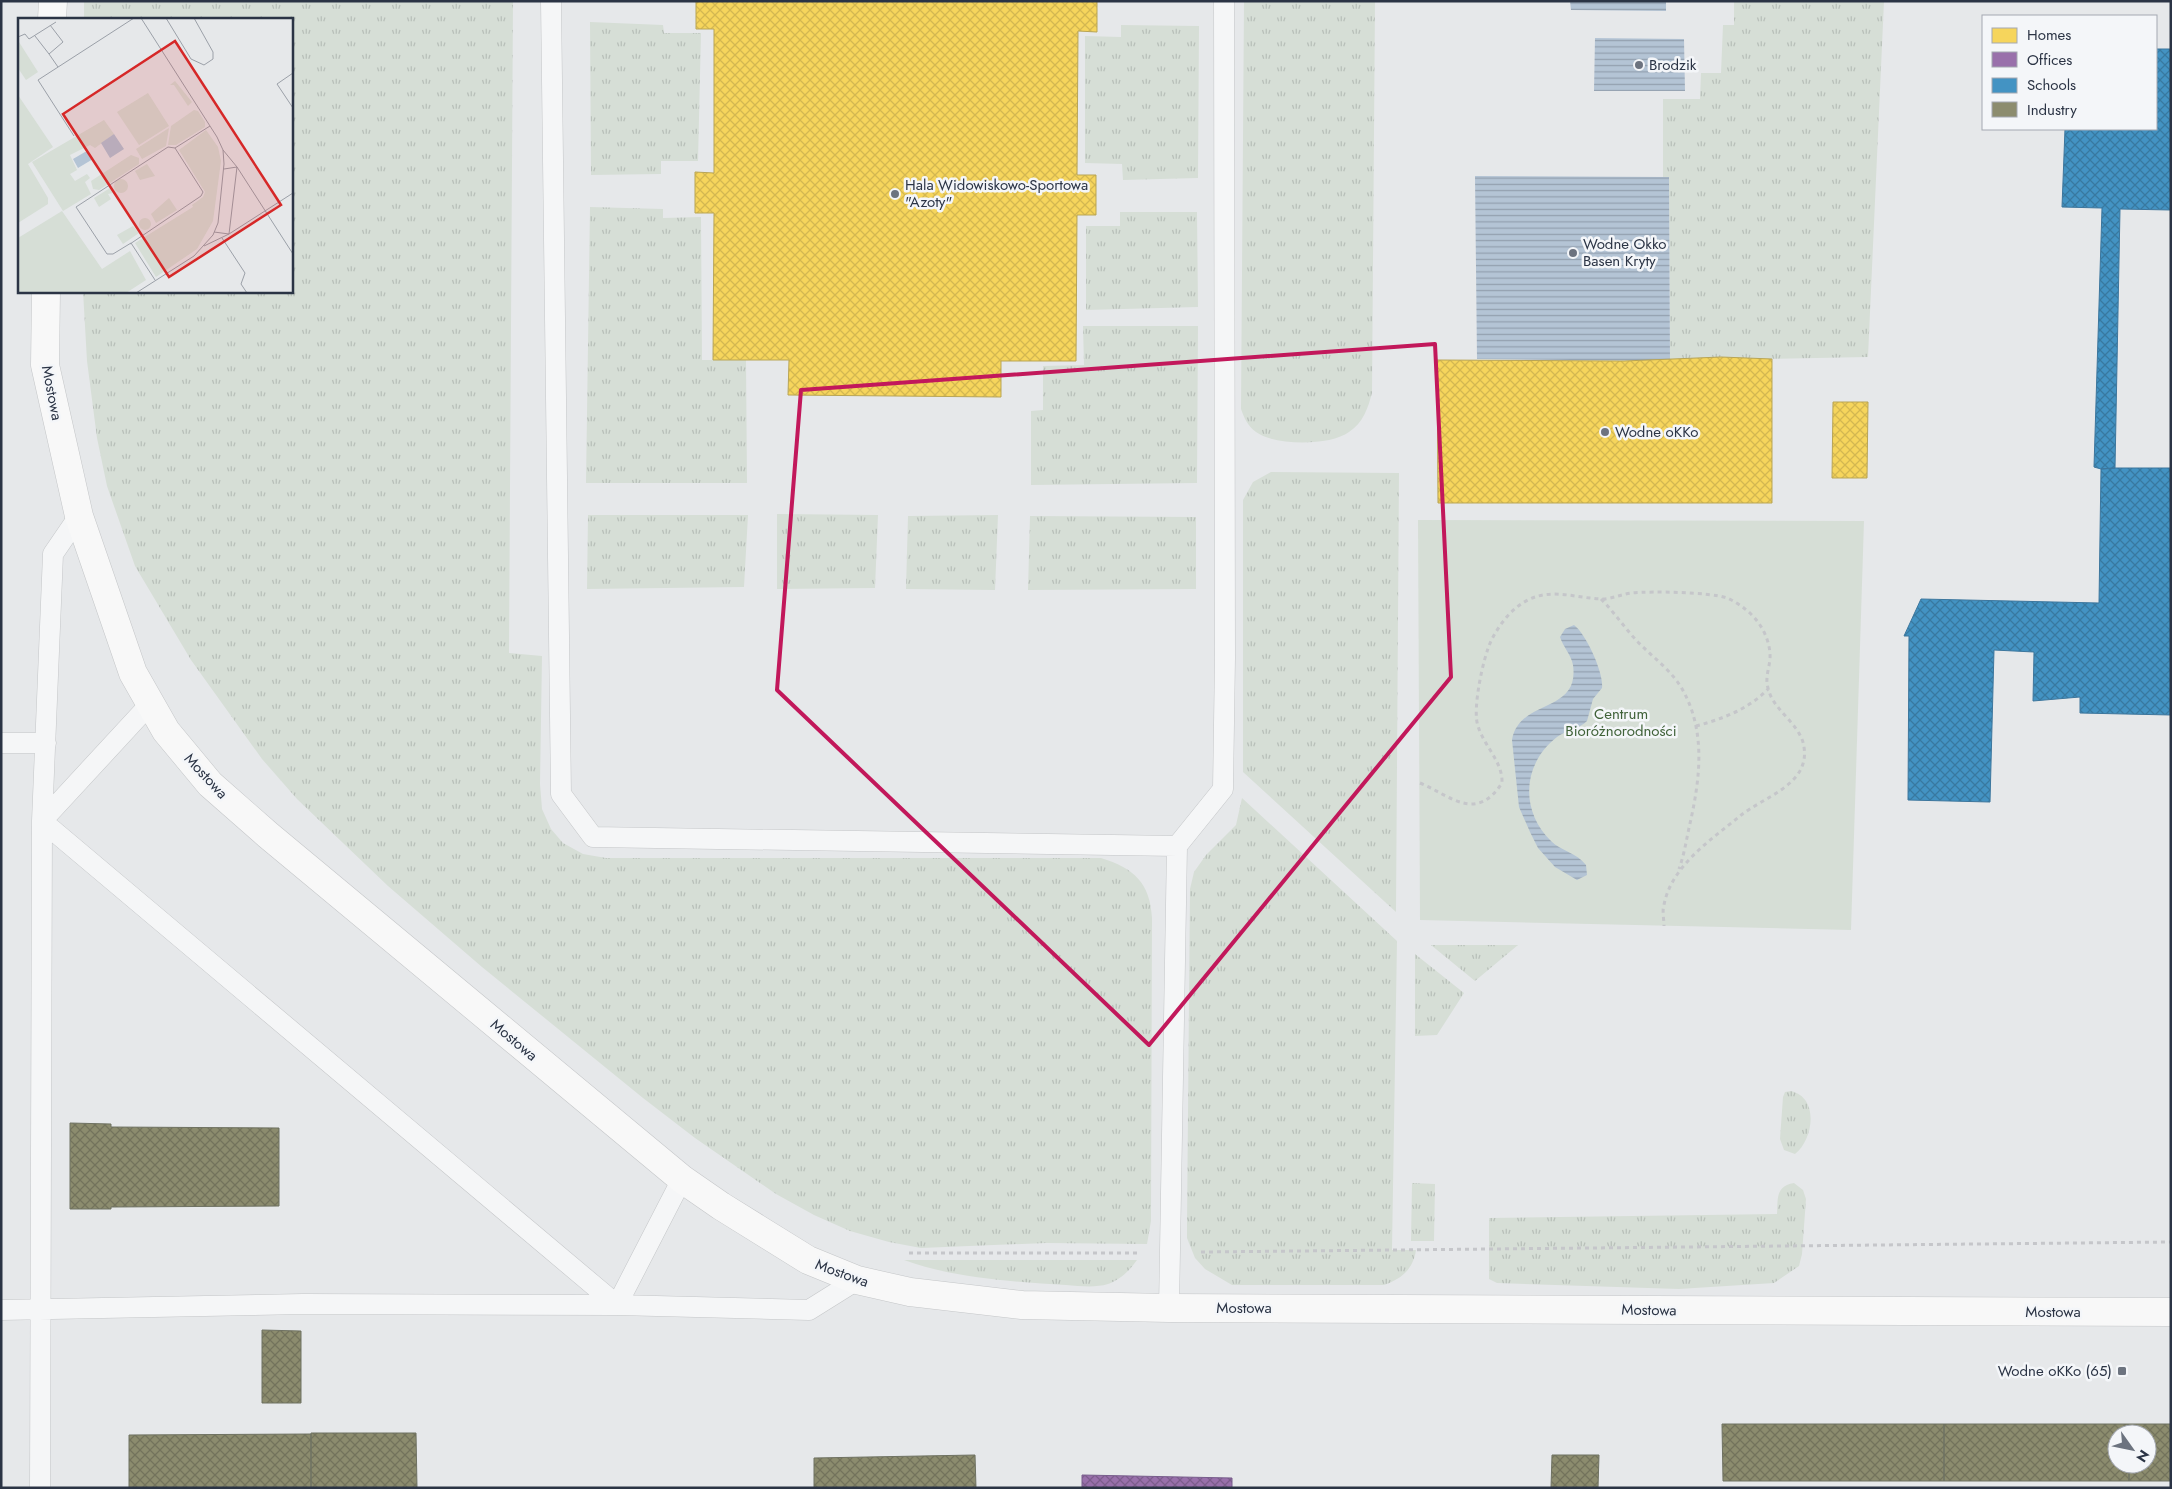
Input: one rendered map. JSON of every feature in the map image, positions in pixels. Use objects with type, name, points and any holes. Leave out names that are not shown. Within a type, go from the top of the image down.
[{"type":"street","points":[[52,18],[53,1]]},
{"type":"street","name":"Mostowa","points":[[46,292],[45,365],[79,516],[133,673],[166,731],[210,784],[383,932],[682,1178],[721,1206],[808,1260],[857,1280],[910,1292],[1022,1305],[1169,1308],[2171,1312]]},
{"type":"lane","points":[[551,1],[561,794],[593,837],[1176,846]]},
{"type":"lane","points":[[1169,1308],[1176,846],[1223,790],[1225,658],[1224,1]]},
{"type":"lane","points":[[40,1488],[42,821],[53,554],[79,516]]},
{"type":"lane","points":[[42,821],[150,704]]},
{"type":"lane","points":[[1,743],[46,742]]},
{"type":"lane","points":[[42,821],[617,1305]]},
{"type":"lane","points":[[617,1305],[682,1178]]},
{"type":"lane","points":[[1,1310],[303,1304],[617,1305],[809,1310],[857,1280]]},
{"type":"path","points":[[1420,783],[1462,803],[1471,804],[1490,798],[1502,783],[1501,769],[1477,725],[1476,716],[1490,643],[1505,619],[1530,599],[1550,594],[1570,594],[1601,599],[1631,593],[1707,594],[1728,598],[1753,616],[1765,634],[1770,658],[1766,676],[1768,689],[1772,699],[1800,735],[1804,746],[1805,758],[1800,773],[1776,794],[1741,815],[1691,855],[1678,873]]},
{"type":"path","points":[[1601,599],[1637,640],[1673,676],[1686,698],[1696,726],[1700,747],[1697,783],[1686,846],[1678,873],[1664,906],[1664,926]]},
{"type":"path","points":[[1696,726],[1741,710],[1758,700],[1768,689]]},
{"type":"path","points":[[904,1253],[1170,1253],[2171,1242]]},
{"type":"highlighted area","points":[[1435,344],[1451,677],[1149,1045],[777,690],[801,390]]},
{"type":"green space","points":[[84,1],[513,1],[509,653],[542,656],[540,784],[542,809],[551,829],[563,843],[583,854],[606,858],[1101,858],[1131,872],[1144,886],[1151,906],[1152,918],[1151,1221],[1147,1244],[1046,1243],[921,1248],[889,1242],[850,1231],[814,1215],[776,1194],[695,1138],[482,967],[388,886],[297,799],[262,759],[191,660],[135,566],[107,486],[97,438],[87,361],[83,292],[292,292],[292,18],[84,18]]},
{"type":"green space","points":[[1244,1],[1375,1],[1372,393],[1367,410],[1358,424],[1340,437],[1329,440],[1289,442],[1265,437],[1251,427],[1241,409]]},
{"type":"green space","points":[[1734,1],[1884,1],[1868,357],[1670,361],[1669,178],[1663,177],[1663,99],[1700,99],[1701,73],[1721,73],[1723,25],[1734,25]]},
{"type":"green space","points":[[590,22],[663,25],[664,33],[701,33],[698,161],[661,161],[661,174],[591,175]]},
{"type":"green space","points":[[1121,25],[1199,26],[1198,178],[1123,180],[1122,164],[1085,163],[1085,36],[1121,37]]},
{"type":"green space","points":[[590,207],[663,209],[663,218],[701,217],[702,360],[746,360],[747,483],[586,483]]},
{"type":"green space","points":[[1120,212],[1197,212],[1198,307],[1086,310],[1086,226],[1120,226]]},
{"type":"green space","points":[[1083,326],[1198,326],[1197,483],[1031,485],[1031,411],[1043,410],[1043,366],[1084,365]]},
{"type":"green space","points":[[1271,472],[1399,473],[1396,912],[1243,772],[1243,500],[1253,482]]},
{"type":"green space","points":[[777,514],[878,515],[875,588],[777,589]]},
{"type":"green space","points":[[588,515],[748,515],[744,587],[587,589]]},
{"type":"green space","points":[[998,515],[995,590],[906,589],[908,516]]},
{"type":"green space","points":[[1030,516],[1196,517],[1196,589],[1028,590]]},
{"type":"green space","name":"Centrum Bioróżnorodności","points":[[1418,520],[1864,521],[1851,930],[1420,920]]},
{"type":"green space","points":[[1242,798],[1397,941],[1392,1250],[1416,1250],[1412,1263],[1405,1273],[1396,1280],[1384,1285],[1232,1285],[1205,1269],[1195,1258],[1187,1238],[1190,889],[1194,872],[1206,855],[1236,825]]},
{"type":"green space","points":[[1431,945],[1518,945],[1475,981]]},
{"type":"green space","points":[[1415,954],[1464,993],[1437,1035],[1415,1036]]},
{"type":"green space","points":[[1791,1091],[1800,1095],[1806,1102],[1810,1110],[1811,1120],[1806,1139],[1795,1154],[1784,1150],[1780,1139],[1783,1097],[1785,1092]]},
{"type":"green space","points":[[1412,1183],[1435,1184],[1434,1241],[1411,1241]]},
{"type":"green space","points":[[1794,1183],[1803,1190],[1806,1199],[1802,1254],[1799,1266],[1774,1283],[1679,1289],[1497,1283],[1489,1279],[1489,1218],[1777,1214],[1781,1190],[1783,1187]]},
{"type":"green space","points":[[904,1260],[1137,1260],[1117,1280],[1098,1286],[1087,1286],[984,1278],[943,1271]]},
{"type":"water","points":[[1570,1],[1666,1],[1666,11],[1571,10]]},
{"type":"water","name":"Brodzik","points":[[1595,38],[1684,39],[1685,91],[1594,91]]},
{"type":"water","name":"Wodne Okko Basen Kryty","points":[[1475,176],[1669,177],[1670,361],[1477,359]]},
{"type":"water","points":[[1574,625],[1584,637],[1593,654],[1600,673],[1602,688],[1593,699],[1587,721],[1557,737],[1545,748],[1537,760],[1529,788],[1534,816],[1541,829],[1551,841],[1586,865],[1587,875],[1577,880],[1555,867],[1538,848],[1530,832],[1519,807],[1512,740],[1517,727],[1525,717],[1559,699],[1573,681],[1571,657],[1560,637],[1565,629]]},
{"type":"building: Homes","name":"Hala Widowiskowo-Sportowa \"Azoty\"","points":[[696,1],[1097,1],[1097,32],[1078,31],[1077,175],[1096,175],[1096,215],[1077,215],[1076,361],[1001,361],[1001,397],[788,395],[789,360],[713,360],[714,213],[695,213],[695,172],[714,173],[714,29],[696,29]]},
{"type":"building: Homes","name":"Wodne oKKo","points":[[1721,357],[1772,359],[1772,503],[1438,503],[1437,360],[1624,361]]},
{"type":"building: Homes","points":[[1833,402],[1868,402],[1867,478],[1832,478]]},
{"type":"building: Offices","points":[[1082,1475],[1232,1478],[1232,1488],[1082,1488]]},
{"type":"building: Schools","points":[[2157,49],[2171,49],[2171,210],[2120,209],[2115,468],[2101,469],[2094,467],[2102,208],[2062,207],[2065,130],[2157,130]]},
{"type":"building: Schools","points":[[2171,468],[2171,715],[2080,713],[2080,697],[2033,701],[2034,652],[1994,650],[1990,802],[1908,800],[1909,636],[1904,636],[1921,599],[2099,603],[2101,469]]},
{"type":"building: Industry","points":[[70,1123],[111,1124],[111,1127],[279,1128],[279,1206],[70,1209]]},
{"type":"building: Industry","points":[[262,1330],[301,1331],[301,1403],[262,1403]]},
{"type":"building: Industry","points":[[1722,1424],[1944,1424],[1944,1481],[1723,1481]]},
{"type":"building: Industry","points":[[1944,1424],[2107,1424],[2107,1474],[2129,1474],[2129,1481],[1944,1481]]},
{"type":"building: Industry","points":[[2157,1424],[2171,1424],[2171,1481],[2129,1481],[2129,1474],[2157,1474]]},
{"type":"building: Industry","points":[[311,1433],[416,1433],[417,1488],[311,1488]]},
{"type":"building: Industry","points":[[311,1434],[311,1488],[129,1488],[129,1435]]},
{"type":"building: Industry","points":[[975,1455],[976,1488],[814,1488],[814,1458]]},
{"type":"building: Industry","points":[[1552,1455],[1599,1455],[1598,1488],[1551,1488]]},
{"type":"place","name":"Brodzik","points":[[1639,65]]},
{"type":"place","name":"Hala Widowiskowo-Sportowa \"Azoty\"","points":[[895,194]]},
{"type":"place","name":"Wodne Okko Basen Kryty","points":[[1573,253]]},
{"type":"place","name":"Wodne oKKo","points":[[1605,432]]},
{"type":"place","name":"Wodne oKKo (65)","points":[[2122,1371]]}]
